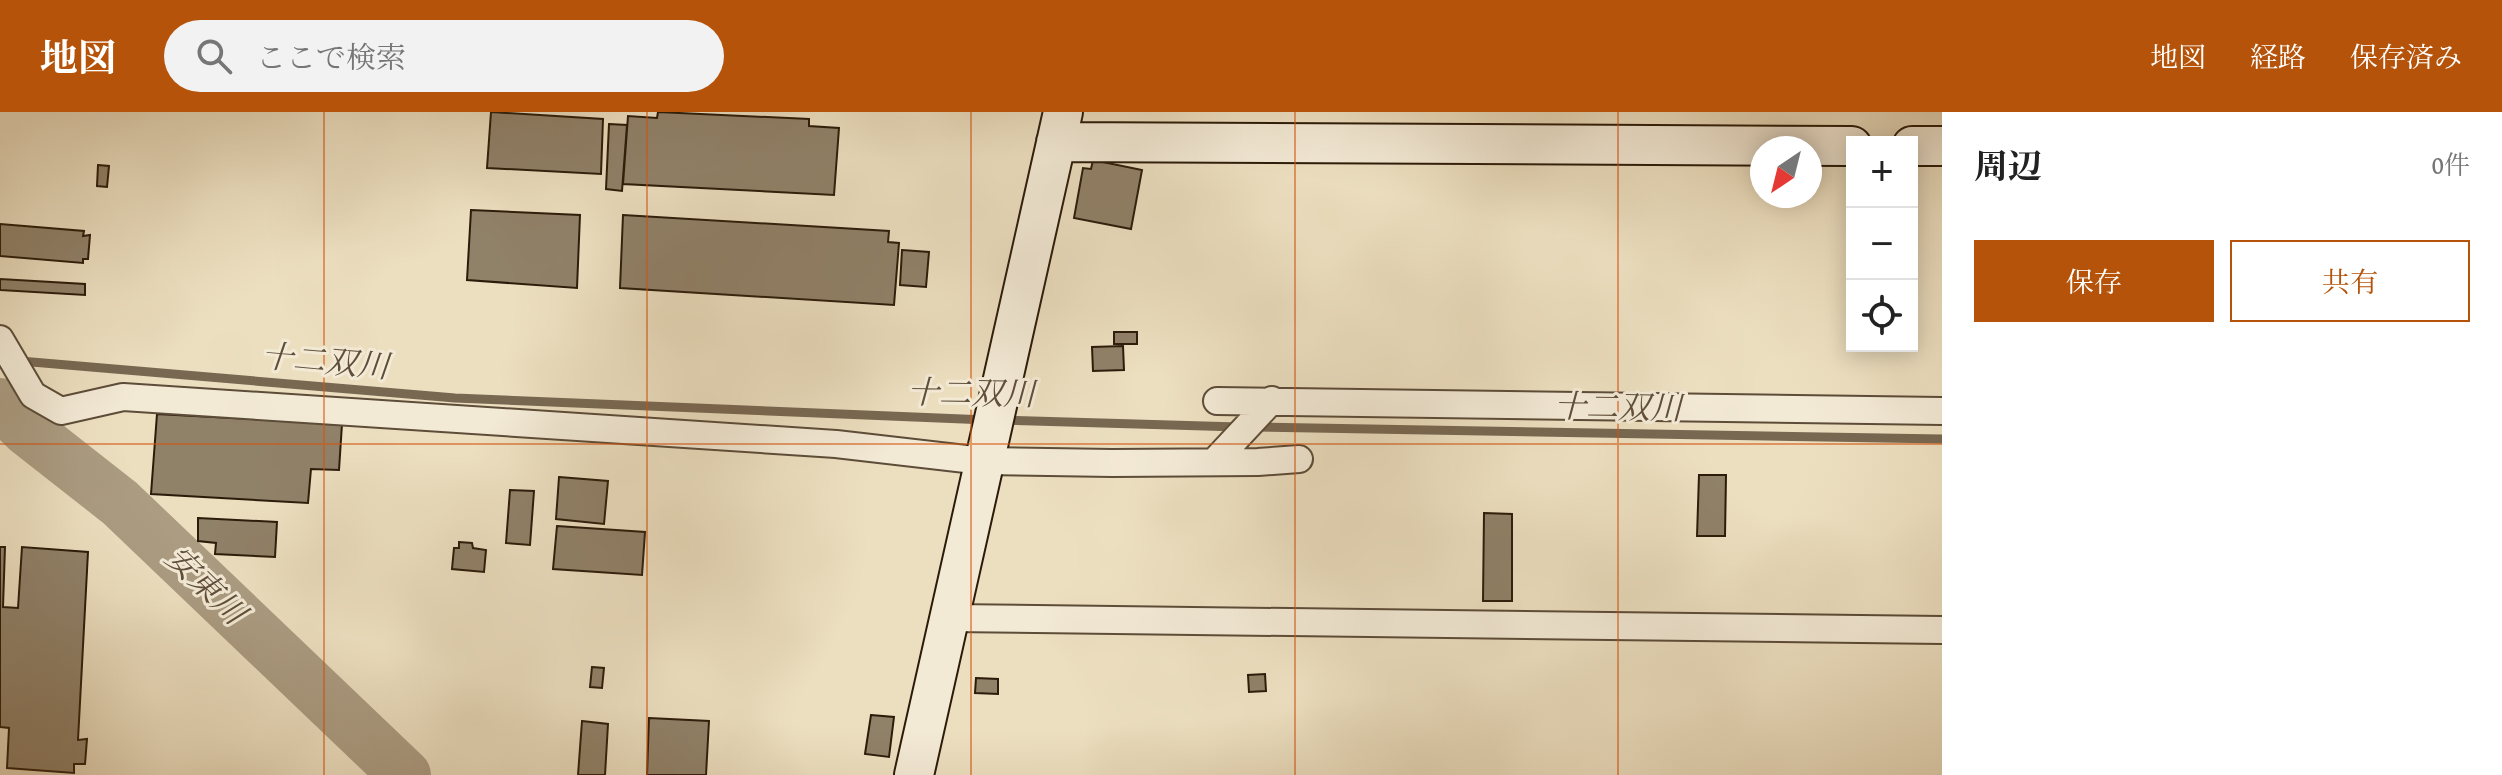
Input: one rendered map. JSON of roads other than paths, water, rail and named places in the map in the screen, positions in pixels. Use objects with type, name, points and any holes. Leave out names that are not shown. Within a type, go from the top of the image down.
[{"type":"street","points":[[914,775],[1060,127],[1846,146]]},
{"type":"street","points":[[1918,146],[1942,146]]},
{"type":"street","points":[[0,339],[33,395],[61,411],[123,397],[836,444],[989,437],[1214,462],[1299,459]]},
{"type":"street","points":[[1214,462],[1272,400]]},
{"type":"street","points":[[1217,401],[1942,411]]},
{"type":"street","points":[[950,618],[1942,630]]},
{"type":"waterway","name":"十二双川","points":[[20,361],[455,398],[987,420]]},
{"type":"waterway","name":"安東川","points":[[0,404],[27,430],[120,503],[405,775]]},
{"type":"waterway","name":"十二双川","points":[[1002,420],[1239,427]]},
{"type":"waterway","name":"十二双川","points":[[1254,427],[1942,439]]}]
